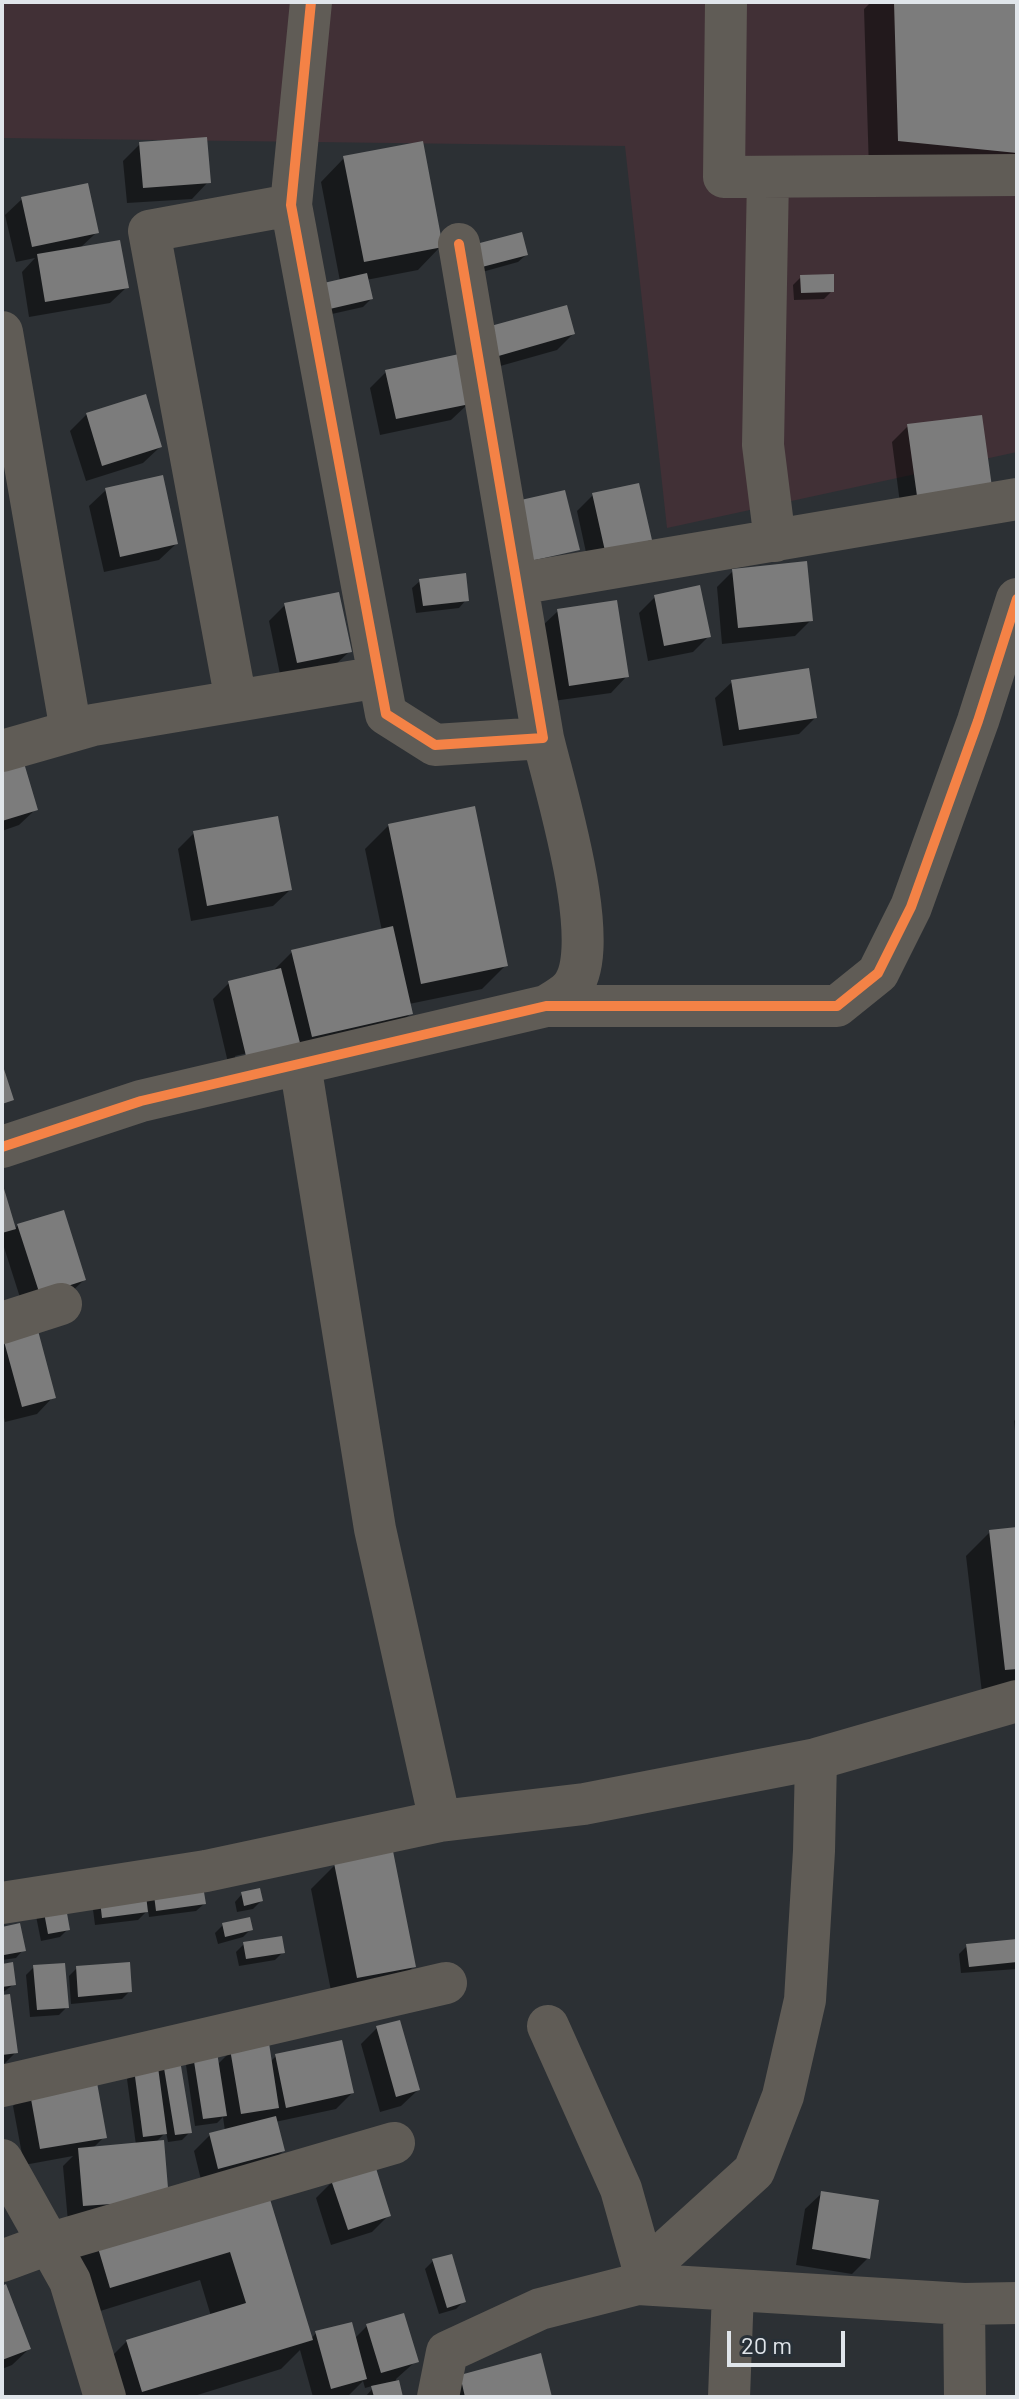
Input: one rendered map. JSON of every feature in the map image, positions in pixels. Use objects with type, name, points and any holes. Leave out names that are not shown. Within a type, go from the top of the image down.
[{"type":"street","points":[[311,2],[291,205],[386,714],[435,745],[543,738]]},
{"type":"street","points":[[726,2],[724,177],[1017,175]]},
{"type":"street","points":[[768,177],[763,445],[775,541]]},
{"type":"street","points":[[236,701],[149,231],[291,205]]},
{"type":"street","points":[[459,244],[543,738],[580,895],[584,956],[572,987],[546,1006]]},
{"type":"street","points":[[2,332],[71,731]]},
{"type":"street","points":[[517,584],[1017,499]]},
{"type":"street","points":[[2,1147],[141,1101],[546,1006],[837,1006],[878,973],[911,907],[978,721],[1017,599]]},
{"type":"street","points":[[2,751],[93,725],[379,677]]},
{"type":"street","points":[[300,1064],[375,1529],[440,1821]]},
{"type":"street","points":[[2,1323],[61,1304]]},
{"type":"street","points":[[2,1903],[206,1871],[440,1821],[584,1804],[816,1759],[1017,1701]]},
{"type":"street","points":[[438,2397],[447,2352],[540,2309],[640,2276],[754,2171],[783,2096],[805,2000],[816,1759]]},
{"type":"street","points":[[2,2086],[446,1983]]},
{"type":"street","points":[[548,2026],[621,2189],[640,2276]]},
{"type":"street","points":[[2,2261],[48,2244],[394,2143]]},
{"type":"street","points":[[2,2160],[70,2281],[105,2397]]},
{"type":"street","points":[[640,2276],[733,2291],[964,2304],[1017,2303]]},
{"type":"street","points":[[729,2397],[733,2291]]},
{"type":"street","points":[[964,2304],[965,2397]]},
{"type":"shaded area","points":[[2,2],[1017,2],[1017,452],[667,528],[625,146],[2,138]]},
{"type":"building","points":[[894,2],[1017,2],[1017,153],[898,141]]},
{"type":"building","points":[[207,137],[211,183],[143,188],[139,142]]},
{"type":"building","points":[[423,141],[443,247],[364,262],[343,156]]},
{"type":"building","points":[[88,183],[99,233],[32,247],[21,197]]},
{"type":"building","points":[[522,232],[528,255],[482,267],[476,244]]},
{"type":"building","points":[[120,240],[129,288],[45,302],[37,254]]},
{"type":"building","points":[[367,273],[373,299],[321,311],[315,285]]},
{"type":"building","points":[[834,274],[834,292],[801,293],[800,275]]},
{"type":"building","points":[[567,305],[575,334],[495,357],[487,327]]},
{"type":"building","points":[[459,354],[470,404],[396,419],[385,370]]},
{"type":"building","points":[[146,394],[162,447],[102,466],[86,413]]},
{"type":"building","points":[[982,415],[992,487],[917,496],[907,424]]},
{"type":"building","points":[[163,475],[178,544],[120,557],[105,488]]},
{"type":"building","points":[[639,483],[652,540],[605,551],[592,493]]},
{"type":"building","points":[[565,490],[580,550],[526,562],[512,502]]},
{"type":"building","points":[[807,561],[813,621],[738,628],[732,569]]},
{"type":"building","points":[[466,573],[469,601],[423,606],[419,579]]},
{"type":"building","points":[[700,585],[711,637],[664,646],[654,595]]},
{"type":"building","points":[[339,592],[352,652],[297,663],[284,603]]},
{"type":"building","points":[[617,600],[629,677],[569,686],[557,609]]},
{"type":"building","points":[[809,668],[817,718],[739,730],[731,680]]},
{"type":"building","points":[[24,763],[38,810],[2,821],[2,770]]},
{"type":"building","points":[[475,806],[508,966],[421,984],[388,824]]},
{"type":"building","points":[[278,816],[292,890],[207,906],[193,831]]},
{"type":"building","points":[[393,926],[413,1014],[312,1037],[291,950]]},
{"type":"building","points":[[281,968],[300,1043],[246,1056],[228,981]]},
{"type":"building","points":[[2,1063],[14,1100],[2,1104]]},
{"type":"building","points":[[2,1182],[16,1229],[2,1233]]},
{"type":"building","points":[[64,1210],[86,1280],[40,1295],[17,1224]]},
{"type":"building","points":[[36,1323],[56,1398],[22,1407],[2,1334]]},
{"type":"building","points":[[1017,1527],[1017,1669],[1005,1670],[989,1530]]},
{"type":"building","points":[[393,1851],[416,1967],[357,1978],[334,1863]]},
{"type":"building","points":[[202,1880],[206,1904],[156,1911],[153,1887]]},
{"type":"building","points":[[145,1887],[148,1912],[102,1918],[99,1892]]},
{"type":"building","points":[[260,1888],[263,1901],[244,1906],[241,1892]]},
{"type":"building","points":[[65,1902],[70,1930],[48,1934],[43,1907]]},
{"type":"building","points":[[250,1917],[253,1930],[225,1937],[222,1923]]},
{"type":"building","points":[[20,1923],[26,1951],[4,1955],[2,1927]]},
{"type":"building","points":[[282,1936],[285,1953],[246,1959],[243,1942]]},
{"type":"building","points":[[1017,1939],[1017,1962],[969,1967],[966,1944]]},
{"type":"building","points":[[13,1962],[16,1985],[2,1987],[2,1964]]},
{"type":"building","points":[[130,1962],[132,1992],[78,1997],[76,1966]]},
{"type":"building","points":[[65,1963],[69,2008],[37,2010],[33,1965]]},
{"type":"building","points":[[10,1994],[18,2053],[2,2055],[2,1995]]},
{"type":"building","points":[[400,2020],[420,2090],[396,2097],[376,2026]]},
{"type":"building","points":[[342,2040],[354,2093],[286,2108],[275,2054]]},
{"type":"building","points":[[269,2043],[279,2108],[241,2114],[230,2049]]},
{"type":"building","points":[[217,2052],[227,2116],[203,2119],[193,2055]]},
{"type":"building","points":[[180,2060],[192,2133],[175,2135],[163,2062]]},
{"type":"building","points":[[158,2067],[167,2134],[143,2137],[134,2069]]},
{"type":"building","points":[[96,2077],[107,2138],[40,2149],[29,2088]]},
{"type":"building","points":[[276,2116],[285,2151],[218,2169],[209,2133]]},
{"type":"building","points":[[164,2140],[169,2200],[83,2206],[78,2148]]},
{"type":"building","points":[[375,2165],[391,2216],[348,2230],[331,2180]]},
{"type":"building","points":[[266,2186],[313,2340],[142,2392],[126,2340],[246,2303],[230,2252],[110,2288],[95,2238]]},
{"type":"building","points":[[821,2191],[879,2200],[870,2259],[812,2249]]},
{"type":"building","points":[[452,2254],[466,2302],[447,2308],[432,2259]]},
{"type":"building","points":[[6,2284],[31,2349],[2,2360],[2,2286]]},
{"type":"building","points":[[404,2313],[419,2362],[381,2373],[366,2324]]},
{"type":"building","points":[[352,2322],[367,2379],[331,2389],[315,2331]]},
{"type":"building","points":[[541,2353],[552,2397],[465,2397],[460,2375]]},
{"type":"building","points":[[399,2380],[403,2397],[374,2397],[371,2386]]},
{"type":"cycle path","points":[[311,2],[291,205],[386,714],[435,745],[543,738],[459,244]]},
{"type":"cycle path","points":[[2,1147],[141,1101],[546,1006],[837,1006],[878,973],[911,907],[978,721],[1017,599]]}]
